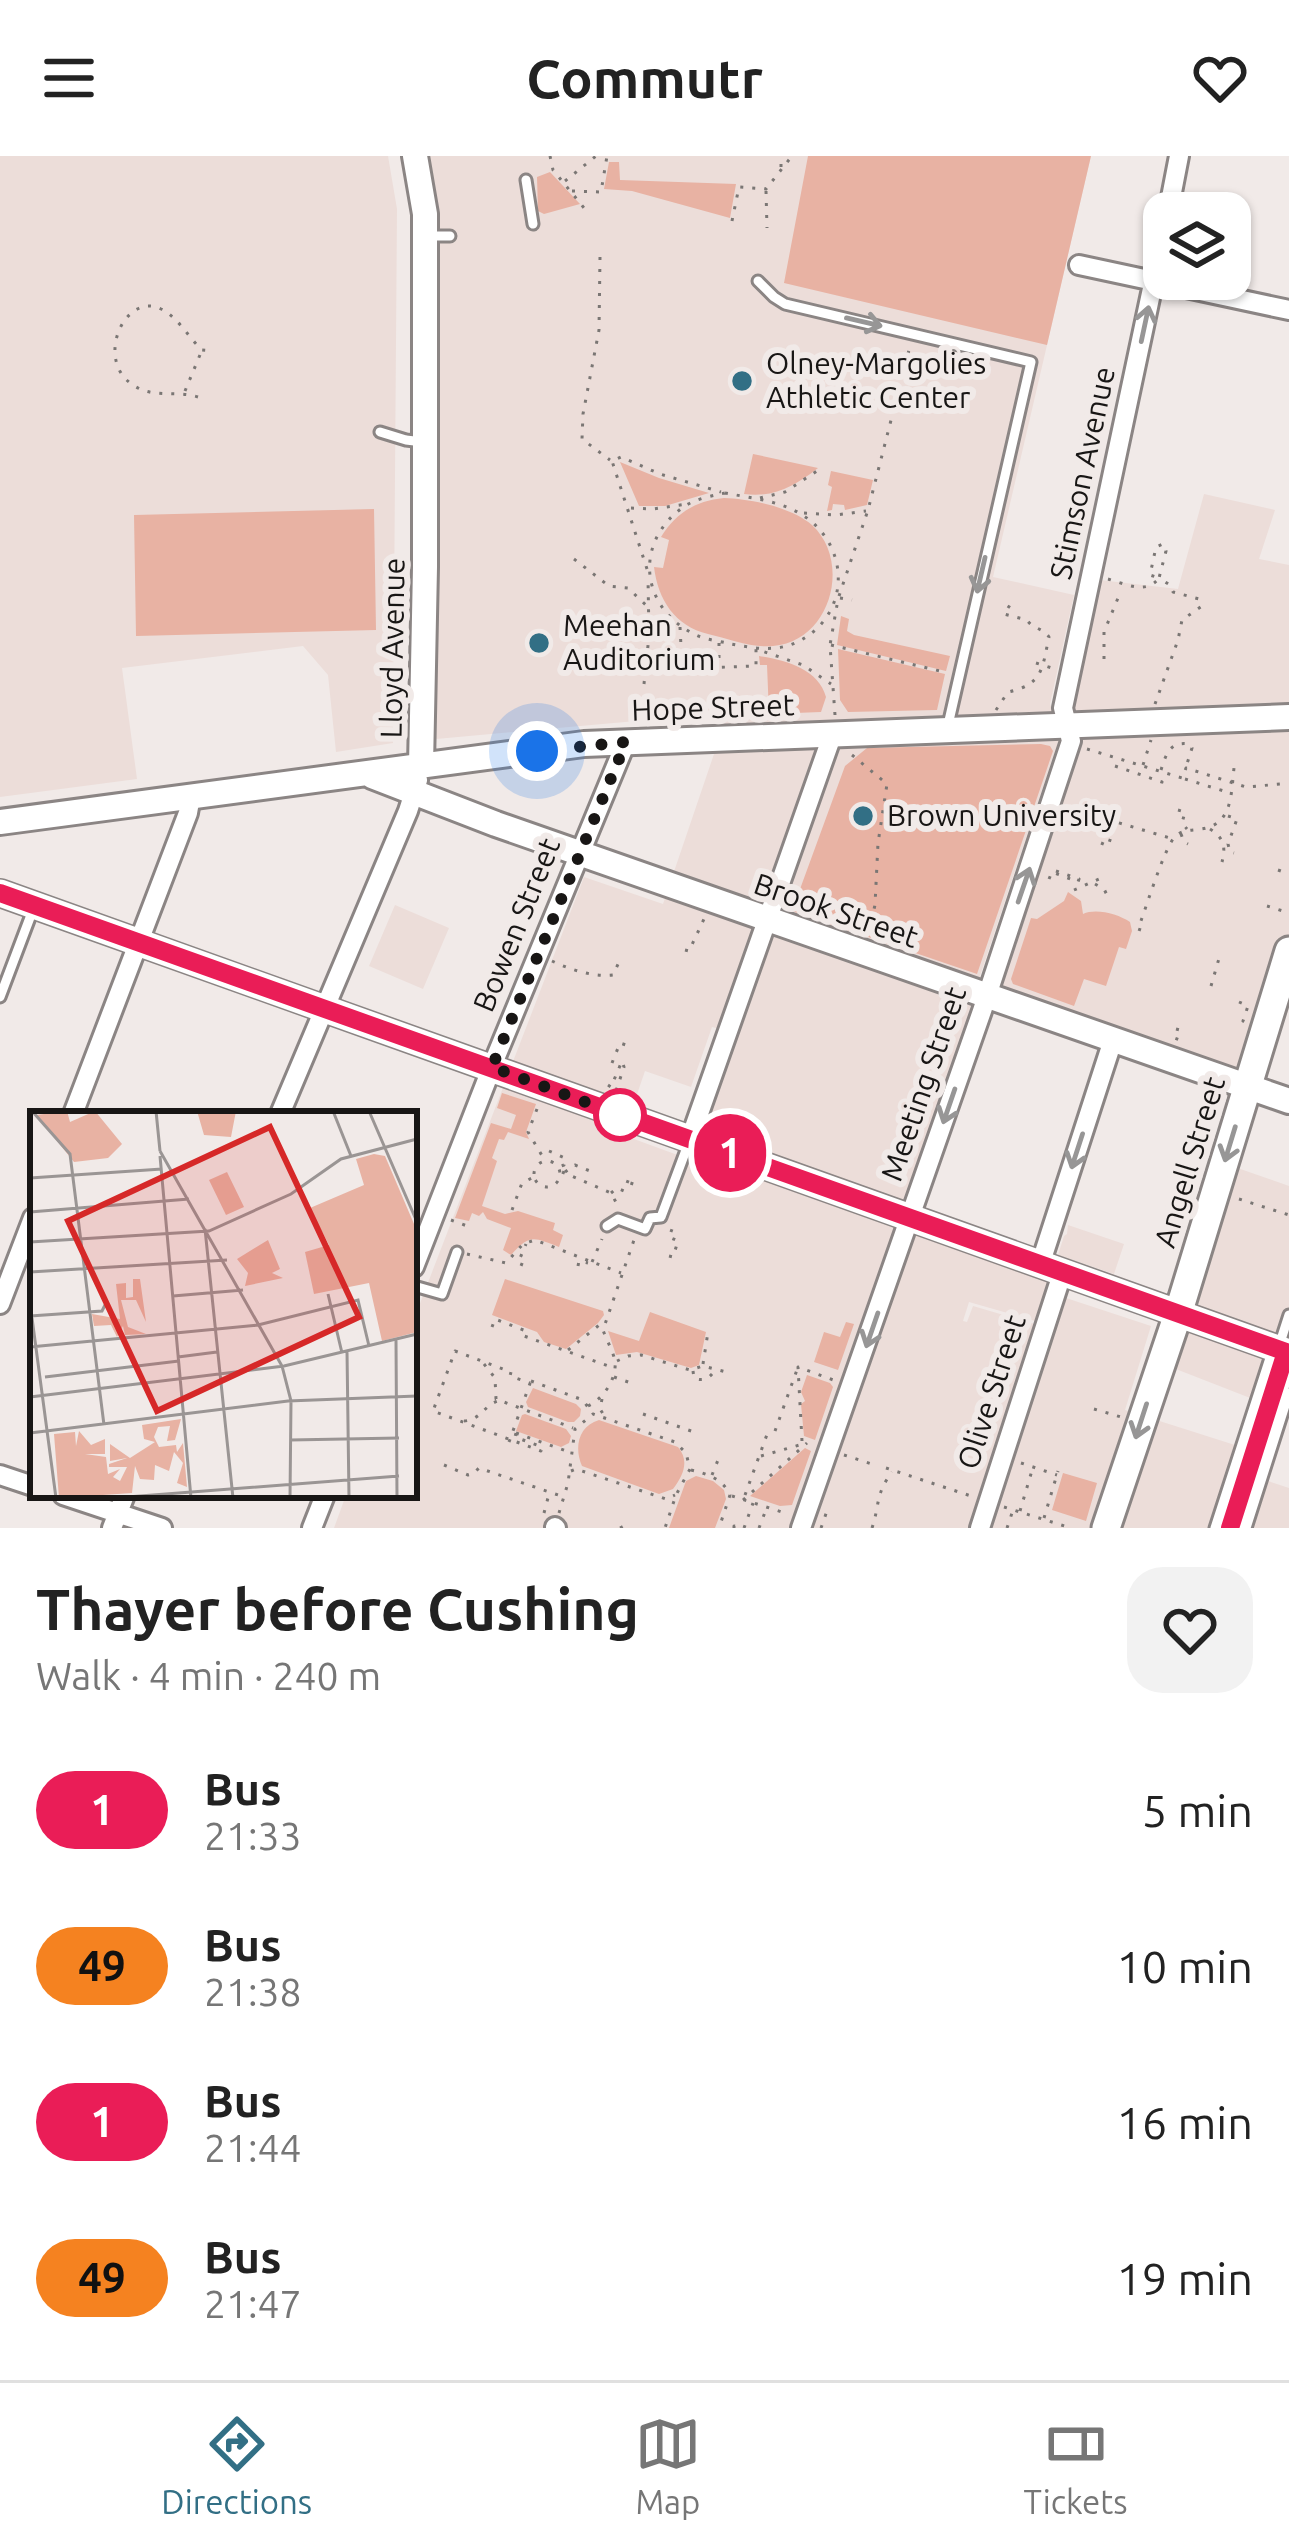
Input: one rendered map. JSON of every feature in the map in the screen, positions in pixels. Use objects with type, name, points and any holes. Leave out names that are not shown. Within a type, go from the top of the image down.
[{"type":"main road","name":"Angell Street","points":[[1106,1528],[1178,1314],[1289,951]]},
{"type":"street","name":"Lloyd Avenue","points":[[281,1111],[415,795],[421,766],[423,442],[438,236],[425,214],[415,156]]},
{"type":"street","points":[[1172,192],[1179,156]]},
{"type":"street","points":[[1079,266],[1143,278]]},
{"type":"street","name":"Stimson Avenue","points":[[1066,726],[1064,707],[1150,300]]},
{"type":"street","points":[[1244,300],[1289,310]]},
{"type":"street","name":"Hope Street","points":[[0,822],[584,744],[1289,717]]},
{"type":"street","name":"Meeting Street","points":[[796,1522],[987,996],[1071,741],[1066,726]]},
{"type":"street","points":[[690,1139],[838,732]]},
{"type":"street","name":"Bowen Street","points":[[417,1259],[626,742]]},
{"type":"street","name":"Brook Street","points":[[364,773],[578,853],[1289,1101]]},
{"type":"street","points":[[74,1111],[188,813],[190,796]]},
{"type":"street","points":[[0,893],[1282,1350]]},
{"type":"street","name":"Olive Street","points":[[980,1528],[1113,1040]]},
{"type":"street","points":[[0,1304],[30,1226]]},
{"type":"street","points":[[0,1475],[30,1485]]},
{"type":"street","points":[[73,1498],[162,1528]]},
{"type":"street","points":[[312,1528],[324,1498]]},
{"type":"lane","points":[[526,180],[533,224]]},
{"type":"lane","points":[[758,281],[785,304],[1030,362],[948,730]]},
{"type":"lane","points":[[380,433],[423,442]]},
{"type":"lane","points":[[0,998],[35,905]]},
{"type":"lane","points":[[610,1228],[645,1229],[650,1218],[661,1217],[690,1139]]},
{"type":"lane","points":[[417,1287],[442,1294],[458,1252]]},
{"type":"lane","points":[[1230,1528],[1289,1315]]},
{"type":"lane","points":[[1216,1528],[1282,1350]]},
{"type":"lane","points":[[1246,1528],[1289,1393]]},
{"type":"path","points":[[550,156],[553,170],[589,214]]},
{"type":"path","points":[[578,156],[584,165]]},
{"type":"path","points":[[563,182],[596,156]]},
{"type":"path","points":[[571,191],[601,192],[607,156]]},
{"type":"path","points":[[782,156],[782,169]]},
{"type":"path","points":[[767,228],[766,189],[792,156]]},
{"type":"path","points":[[732,221],[740,187],[766,189]]},
{"type":"path","points":[[600,257],[599,330],[582,439],[612,461],[654,593],[665,611],[698,636],[803,665],[832,685]]},
{"type":"path","points":[[198,397],[136,388],[122,377],[114,361],[114,344],[134,312],[158,306],[202,350],[214,351]]},
{"type":"path","points":[[867,939],[887,784],[838,732],[830,645],[838,599],[868,510],[910,345]]},
{"type":"path","points":[[184,393],[202,350]]},
{"type":"path","points":[[612,461],[621,457],[687,483],[800,513],[868,510]]},
{"type":"path","points":[[752,498],[784,492],[820,469]]},
{"type":"path","points":[[629,508],[653,509],[725,493]]},
{"type":"path","points":[[644,684],[651,548],[661,530],[691,503]]},
{"type":"path","points":[[756,649],[795,643],[812,632],[838,599],[837,563],[829,543],[800,513]]},
{"type":"path","points":[[1103,578],[1148,588],[1160,578],[1166,551],[1163,544],[1159,544],[1150,575],[1160,578],[1170,585],[1173,592],[1203,603],[1182,620],[1154,706]]},
{"type":"path","points":[[574,559],[609,586],[628,588],[649,608]]},
{"type":"path","points":[[1105,659],[1104,632],[1118,598]]},
{"type":"path","points":[[838,599],[852,600]]},
{"type":"path","points":[[995,711],[1008,692],[1034,681],[1049,637],[1027,620],[1004,614],[1012,602]]},
{"type":"path","points":[[1044,632],[1047,622]]},
{"type":"path","points":[[680,625],[682,669]]},
{"type":"path","points":[[718,641],[719,667]]},
{"type":"path","points":[[830,645],[948,673]]},
{"type":"path","points":[[646,667],[756,666],[756,649]]},
{"type":"path","points":[[1039,664],[1059,670]]},
{"type":"path","points":[[1160,771],[1168,751],[1180,743],[1189,744],[1192,748],[1182,778]]},
{"type":"path","points":[[1139,776],[1149,745]]},
{"type":"path","points":[[1086,749],[1229,792]]},
{"type":"path","points":[[1115,766],[1162,782],[1160,785]]},
{"type":"path","points":[[1186,768],[1246,787],[1281,784]]},
{"type":"path","points":[[1141,930],[1172,839],[1181,832],[1208,828],[1226,815],[1234,768]]},
{"type":"path","points":[[1178,810],[1185,812],[1182,824],[1188,830]]},
{"type":"path","points":[[1226,815],[1237,818],[1230,852]]},
{"type":"path","points":[[1101,843],[1108,846],[1116,822],[1172,839]]},
{"type":"path","points":[[1219,823],[1220,836]]},
{"type":"path","points":[[1208,828],[1230,852]]},
{"type":"path","points":[[1181,832],[1188,844]]},
{"type":"path","points":[[1222,862],[1230,852]]},
{"type":"path","points":[[1053,870],[1063,872],[1079,880],[1078,882],[1051,876],[1053,870]]},
{"type":"path","points":[[1278,870],[1289,874]]},
{"type":"path","points":[[1074,890],[1096,881],[1108,895]]},
{"type":"path","points":[[1267,906],[1286,912]]},
{"type":"path","points":[[685,950],[689,951],[705,916]]},
{"type":"path","points":[[1211,986],[1220,955]]},
{"type":"path","points":[[550,961],[579,973],[590,969],[610,976],[616,964]]},
{"type":"path","points":[[1204,975],[1214,976]]},
{"type":"path","points":[[1239,1002],[1248,1006],[1243,1021],[1250,1024]]},
{"type":"path","points":[[1175,1045],[1180,1030],[1176,1029]]},
{"type":"path","points":[[612,1063],[620,1043],[629,1046]]},
{"type":"path","points":[[608,1085],[611,1087],[620,1060],[624,1067],[614,1097]]},
{"type":"path","points":[[539,1101],[528,1132],[544,1161],[611,1193],[619,1210],[590,1262],[579,1261],[578,1266]]},
{"type":"path","points":[[544,1161],[534,1177],[548,1188],[556,1185],[565,1158],[549,1151]]},
{"type":"path","points":[[560,1170],[575,1166],[595,1173]]},
{"type":"path","points":[[512,1210],[522,1183],[534,1177]]},
{"type":"path","points":[[611,1193],[624,1190],[629,1178],[631,1186]]},
{"type":"path","points":[[1226,1195],[1289,1215]]},
{"type":"path","points":[[449,1219],[466,1226]]},
{"type":"path","points":[[588,1406],[597,1403],[612,1377],[615,1365],[603,1330],[638,1228]]},
{"type":"path","points":[[669,1256],[673,1257],[679,1241],[670,1238]]},
{"type":"path","points":[[458,1252],[506,1263],[527,1242],[536,1240],[622,1274]]},
{"type":"path","points":[[524,1265],[518,1263],[527,1242]]},
{"type":"path","points":[[492,1327],[495,1319],[526,1330],[524,1336],[615,1365]]},
{"type":"path","points":[[566,1351],[606,1319]]},
{"type":"path","points":[[703,1366],[708,1333]]},
{"type":"path","points":[[515,1432],[515,1437],[541,1450],[433,1412],[455,1351],[511,1372],[510,1376],[578,1398],[593,1414],[682,1448],[690,1469],[665,1528]]},
{"type":"path","points":[[615,1365],[628,1356],[641,1355],[693,1370],[703,1366],[730,1373]]},
{"type":"path","points":[[484,1364],[495,1378],[494,1394],[500,1401],[575,1429]]},
{"type":"path","points":[[797,1366],[838,1382]]},
{"type":"path","points":[[743,1500],[797,1366]]},
{"type":"path","points":[[797,1366],[802,1441]]},
{"type":"path","points":[[693,1370],[694,1378],[702,1380],[716,1369]]},
{"type":"path","points":[[612,1377],[631,1383]]},
{"type":"path","points":[[509,1440],[531,1380]]},
{"type":"path","points":[[603,1394],[600,1409],[607,1419]]},
{"type":"path","points":[[464,1421],[500,1401]]},
{"type":"path","points":[[1094,1408],[1127,1418]]},
{"type":"path","points":[[550,1492],[544,1514],[556,1525],[575,1429],[593,1414]]},
{"type":"path","points":[[643,1414],[694,1432]]},
{"type":"path","points":[[661,1438],[667,1422]]},
{"type":"path","points":[[515,1432],[571,1453]]},
{"type":"path","points":[[743,1500],[807,1443],[759,1455],[752,1451]]},
{"type":"path","points":[[843,1455],[878,1466]]},
{"type":"path","points":[[712,1477],[718,1460]]},
{"type":"path","points":[[1013,1460],[1057,1473],[1044,1520]]},
{"type":"path","points":[[444,1466],[467,1475],[478,1468],[564,1497]]},
{"type":"path","points":[[1020,1512],[1033,1467]]},
{"type":"path","points":[[570,1472],[576,1468],[666,1499],[676,1495]]},
{"type":"path","points":[[886,1468],[978,1498]]},
{"type":"path","points":[[690,1469],[727,1488],[730,1495],[718,1528]]},
{"type":"path","points":[[872,1528],[881,1486],[893,1471]]},
{"type":"path","points":[[730,1495],[796,1522]]},
{"type":"path","points":[[740,1528],[753,1503]]},
{"type":"path","points":[[994,1504],[1071,1528]]},
{"type":"path","points":[[759,1528],[766,1508]]},
{"type":"path","points":[[821,1528],[828,1508]]},
{"type":"path","points":[[1006,1528],[1012,1510]]},
{"type":"shaded area","points":[[0,156],[388,156],[397,209],[393,743],[336,752],[328,675],[303,646],[122,668],[137,779],[0,797]]},
{"type":"shaded area","name":"Brown University","points":[[428,156],[1091,156],[993,577],[1074,595],[1050,704],[1060,736],[980,976],[910,1215],[1067,1273],[1049,1325],[969,1302],[963,1321],[967,1322],[973,1306],[1055,1330],[1066,1298],[1151,1326],[1125,1410],[1238,1446],[1212,1528],[334,1528],[345,1498],[417,1498],[417,1311],[584,877],[663,904],[714,754],[714,714],[436,739],[437,207]],"holes":[[[712,1027],[733,1032],[683,1157],[623,1135],[645,1071],[691,1087]]]},
{"type":"shaded area","points":[[808,156],[1091,156],[1047,345],[784,283]]},
{"type":"shaded area","points":[[609,162],[619,162],[620,180],[736,184],[730,218],[632,191],[604,189]]},
{"type":"shaded area","points":[[550,172],[580,204],[544,214],[538,211],[537,177]]},
{"type":"shaded area","points":[[753,454],[818,468],[784,489],[744,494]]},
{"type":"shaded area","points":[[620,462],[709,493],[665,506],[639,506]]},
{"type":"shaded area","points":[[831,471],[873,480],[867,505],[845,510],[844,505],[833,504],[827,511]]},
{"type":"shaded area","points":[[1204,494],[1275,510],[1259,559],[1289,565],[1289,951],[1247,1088],[987,996],[1067,726],[1091,579],[1178,589]]},
{"type":"shaded area","points":[[724,498],[793,513],[812,525],[824,541],[833,578],[829,598],[809,630],[793,641],[757,646],[708,634],[686,625],[664,601],[654,567],[663,568],[669,540],[661,537],[687,510]]},
{"type":"shaded area","points":[[374,509],[376,630],[136,636],[134,515]]},
{"type":"shaded area","points":[[841,616],[849,619],[847,631],[854,635],[950,656],[946,671],[837,645]]},
{"type":"shaded area","points":[[838,649],[945,674],[937,710],[848,712],[840,700]]},
{"type":"shaded area","points":[[759,656],[790,663],[816,679],[826,697],[821,712],[769,714],[767,665],[760,665]]},
{"type":"shaded area","points":[[1041,744],[1053,751],[977,974],[792,911],[845,766],[867,748]]},
{"type":"shaded area","points":[[1068,892],[1081,901],[1083,914],[1113,914],[1130,922],[1132,931],[1126,949],[1119,947],[1106,986],[1084,979],[1074,1006],[1013,984],[1011,979],[1031,918],[1037,919],[1064,901]]},
{"type":"shaded area","points":[[395,905],[449,928],[423,989],[369,966]]},
{"type":"shaded area","points":[[502,1093],[536,1104],[526,1132],[529,1139],[508,1132],[504,1140],[499,1139],[482,1206],[555,1223],[553,1230],[563,1235],[559,1247],[532,1239],[511,1255],[503,1250],[511,1228],[487,1219],[483,1212],[479,1216],[472,1213],[469,1221],[455,1218],[491,1123],[511,1129],[516,1115],[497,1108]]},
{"type":"shaded area","points":[[1226,1164],[1289,1186],[1289,1413],[1163,1364]]},
{"type":"shaded area","points":[[1068,1225],[1124,1244],[1114,1274],[1058,1255]]},
{"type":"shaded area","points":[[505,1279],[604,1315],[566,1349],[544,1342],[537,1332],[492,1315]]},
{"type":"shaded area","points":[[650,1312],[706,1332],[699,1365],[691,1368],[637,1352],[616,1355],[608,1331],[639,1341]]},
{"type":"shaded area","points":[[846,1322],[854,1324],[838,1370],[814,1362],[824,1332],[840,1337]]},
{"type":"shaded area","points":[[807,1375],[833,1387],[815,1440],[804,1436],[801,1392]]},
{"type":"shaded area","points":[[533,1388],[576,1404],[580,1416],[568,1422],[528,1407]]},
{"type":"shaded area","points":[[525,1414],[566,1429],[569,1443],[561,1447],[516,1431]]},
{"type":"shaded area","points":[[599,1420],[678,1447],[684,1468],[673,1489],[659,1494],[582,1466],[580,1439],[586,1427]]},
{"type":"shaded area","points":[[805,1448],[811,1451],[792,1505],[750,1496]]},
{"type":"shaded area","points":[[1063,1473],[1097,1483],[1086,1521],[1052,1510]]},
{"type":"shaded area","points":[[696,1476],[724,1490],[726,1499],[715,1528],[669,1528],[686,1481]]},
{"type":"shaded area","points":[[1265,1480],[1289,1488],[1289,1528],[1250,1528]]},
{"type":"bus line","name":"1","points":[[0,893],[1286,1352],[1230,1528]]},
{"type":"place","name":"Olney-Margolies Athletic Center","points":[[742,381]]},
{"type":"place","name":"Meehan Auditorium","points":[[539,643]]},
{"type":"place","name":"Brown University","points":[[863,816]]},
{"type":"route","points":[[537,751],[626,742],[492,1067],[620,1115]]}]
